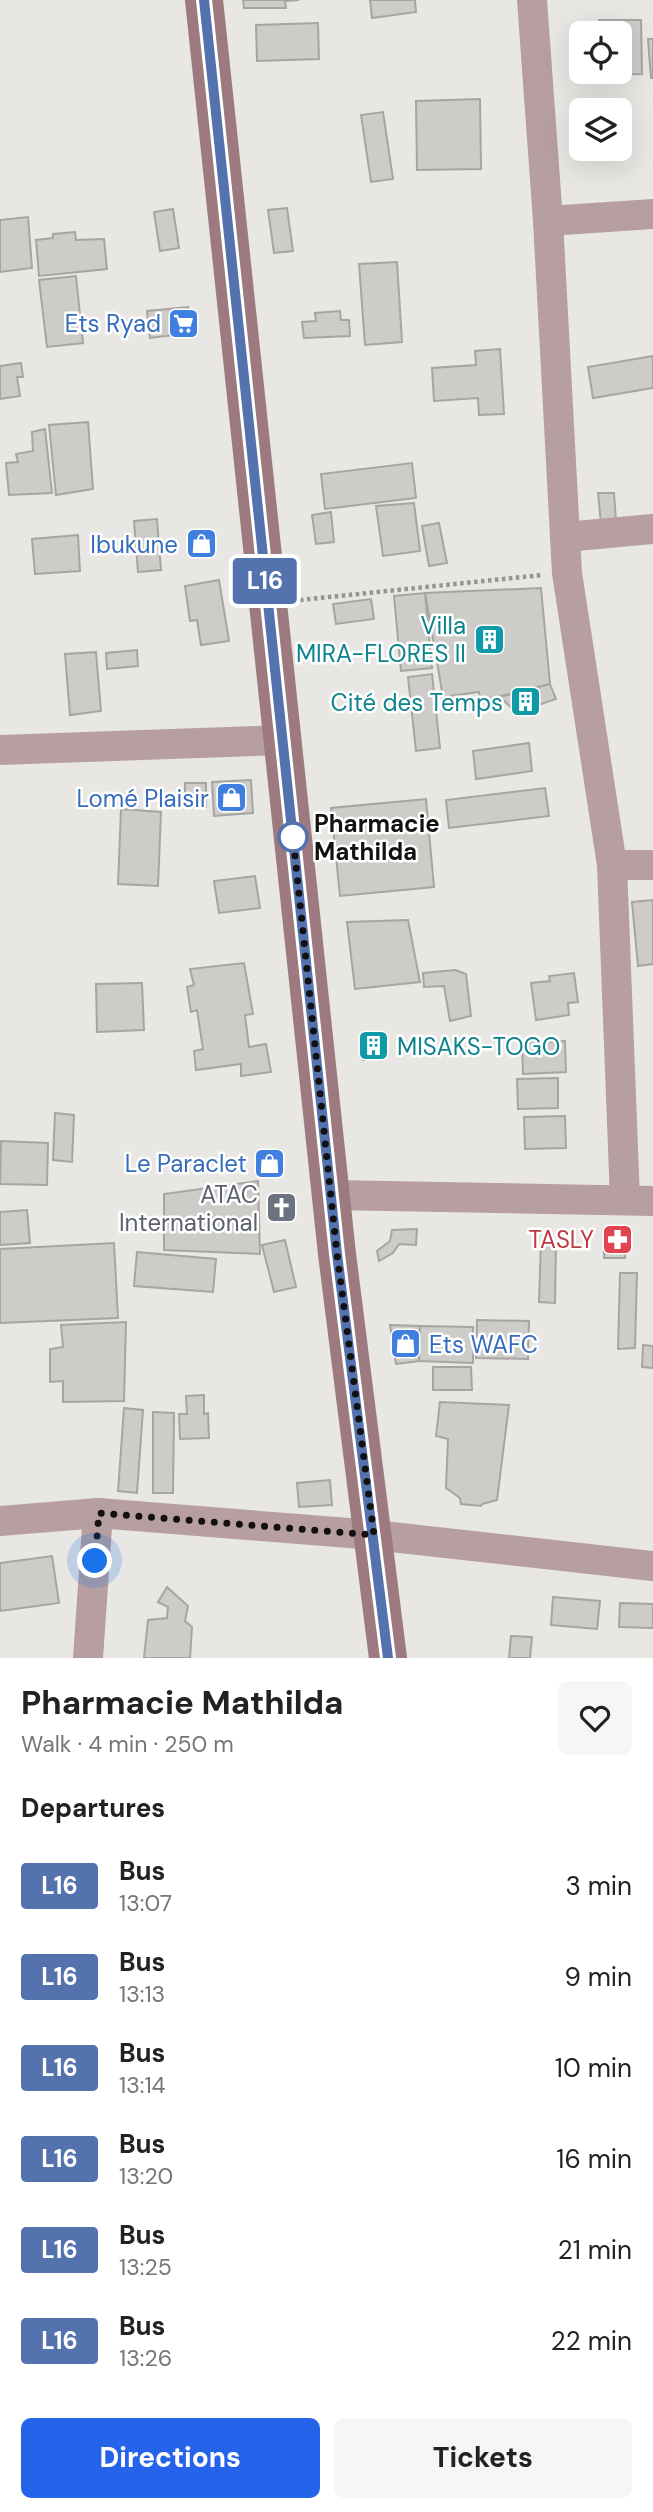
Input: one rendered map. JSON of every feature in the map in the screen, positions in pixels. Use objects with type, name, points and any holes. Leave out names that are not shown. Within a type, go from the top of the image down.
[{"type":"street","points":[[204,0],[337,1254],[388,1658]]},
{"type":"street","points":[[332,1195],[639,1200],[612,865],[567,573],[548,221],[532,0]]},
{"type":"street","points":[[548,221],[653,214]]},
{"type":"street","points":[[565,537],[653,529]]},
{"type":"street","points":[[0,750],[283,740]]},
{"type":"street","points":[[612,865],[653,865]]},
{"type":"street","points":[[88,1658],[99,1513]]},
{"type":"street","points":[[0,1521],[99,1513],[374,1535],[653,1566]]},
{"type":"path","points":[[268,604],[567,573]]},
{"type":"building","points":[[243,0],[299,0],[285,1],[286,8],[244,8]]},
{"type":"building","points":[[370,0],[415,0],[416,12],[372,18]]},
{"type":"building","points":[[641,20],[642,74],[632,74],[632,21],[599,21]]},
{"type":"building","points":[[318,23],[319,59],[257,61],[256,25]]},
{"type":"building","points":[[648,39],[653,39],[653,78],[651,78]]},
{"type":"building","points":[[480,99],[481,169],[417,170],[416,101]]},
{"type":"building","points":[[383,112],[393,179],[371,182],[361,115]]},
{"type":"building","points":[[287,208],[293,251],[274,253],[268,210]]},
{"type":"building","points":[[173,209],[179,248],[160,251],[154,212]]},
{"type":"building","points":[[28,217],[32,268],[0,272],[0,220]]},
{"type":"building","points":[[75,232],[76,240],[104,239],[107,269],[39,276],[36,240],[53,238],[53,234]]},
{"type":"building","points":[[397,262],[402,342],[365,345],[359,264]]},
{"type":"building","points":[[76,276],[83,343],[47,347],[39,280]]},
{"type":"building","points":[[188,307],[192,333],[150,338],[147,311]]},
{"type":"building","points":[[340,311],[341,320],[349,320],[350,336],[304,338],[302,322],[316,321],[315,313]]},
{"type":"building","points":[[500,349],[504,414],[479,415],[478,398],[434,401],[432,368],[476,365],[475,351]]},
{"type":"building","points":[[653,356],[653,388],[593,398],[588,367]]},
{"type":"building","points":[[21,363],[23,377],[17,377],[20,396],[0,399],[0,366]]},
{"type":"building","points":[[88,422],[93,489],[56,495],[49,425]]},
{"type":"building","points":[[45,429],[52,493],[9,495],[6,463],[18,462],[16,454],[33,451],[32,432]]},
{"type":"building","points":[[412,463],[416,498],[325,509],[321,474]]},
{"type":"building","points":[[598,493],[614,493],[616,521],[601,523]]},
{"type":"building","points":[[414,503],[420,551],[383,556],[376,506]]},
{"type":"building","points":[[331,512],[334,542],[316,544],[312,515]]},
{"type":"building","points":[[157,519],[161,570],[138,572],[134,521]]},
{"type":"building","points":[[439,523],[447,563],[429,566],[422,526]]},
{"type":"building","points":[[78,535],[80,571],[35,574],[32,539]]},
{"type":"building","points":[[219,580],[229,641],[201,645],[197,620],[190,621],[185,586]]},
{"type":"building","name":"Villa MIRA-FLORES II","points":[[541,588],[550,684],[480,701],[479,692],[443,697],[425,593]]},
{"type":"building","points":[[425,593],[432,668],[401,671],[394,596]]},
{"type":"building","points":[[371,599],[374,619],[336,624],[333,604]]},
{"type":"building","points":[[137,650],[138,666],[107,669],[106,653]]},
{"type":"building","points":[[96,652],[101,711],[70,715],[65,654]]},
{"type":"building","points":[[432,674],[440,748],[416,751],[408,677]]},
{"type":"building","name":"Cité des Temps","points":[[550,684],[556,699],[535,706],[533,712],[519,715],[500,697]]},
{"type":"building","points":[[529,743],[532,771],[476,779],[473,751]]},
{"type":"building","points":[[251,780],[253,813],[214,816],[212,782]]},
{"type":"building","points":[[185,783],[206,783],[206,807],[185,807]]},
{"type":"building","points":[[545,788],[549,816],[449,828],[446,800]]},
{"type":"building","points":[[426,799],[434,887],[340,896],[331,808]]},
{"type":"building","points":[[121,809],[161,812],[158,886],[118,884]]},
{"type":"building","points":[[255,876],[260,908],[219,913],[214,881]]},
{"type":"building","points":[[653,900],[653,964],[638,966],[632,902]]},
{"type":"building","points":[[408,920],[420,982],[355,989],[347,922]]},
{"type":"building","points":[[244,963],[253,1014],[245,1015],[249,1047],[266,1044],[271,1072],[241,1076],[241,1064],[196,1070],[194,1051],[203,1049],[197,1010],[191,1012],[187,987],[194,985],[190,969]]},
{"type":"building","points":[[455,970],[466,974],[471,1016],[450,1021],[444,986],[424,987],[423,973]]},
{"type":"building","points":[[574,973],[578,1002],[568,1003],[569,1015],[536,1020],[531,983],[550,981],[549,976]]},
{"type":"building","points":[[142,983],[144,1030],[97,1032],[96,984]]},
{"type":"building","name":"MISAKS-TOGO","points":[[384,1035],[387,1054],[363,1060],[361,1038]]},
{"type":"building","points":[[565,1041],[566,1072],[523,1074],[522,1043]]},
{"type":"building","points":[[558,1078],[558,1108],[518,1109],[517,1079]]},
{"type":"building","points":[[55,1113],[74,1115],[72,1162],[53,1160]]},
{"type":"building","points":[[565,1116],[566,1148],[525,1149],[524,1117]]},
{"type":"building","points":[[1,1141],[48,1143],[47,1185],[0,1184]]},
{"type":"building","points":[[258,1181],[260,1254],[164,1250],[164,1194]]},
{"type":"building","points":[[27,1210],[30,1243],[0,1245],[0,1212]]},
{"type":"building","points":[[417,1229],[416,1245],[399,1244],[393,1253],[379,1261],[377,1251],[390,1241],[392,1230]]},
{"type":"building","name":"TASLY","points":[[609,1232],[626,1232],[625,1258],[604,1258],[604,1246],[609,1246]]},
{"type":"building","points":[[285,1240],[296,1287],[274,1292],[262,1245]]},
{"type":"building","points":[[541,1242],[556,1242],[555,1303],[539,1302]]},
{"type":"building","points":[[114,1243],[118,1318],[0,1323],[0,1249]]},
{"type":"building","points":[[137,1252],[216,1259],[213,1292],[134,1286]]},
{"type":"building","points":[[620,1273],[637,1273],[635,1348],[618,1349]]},
{"type":"building","points":[[477,1320],[529,1321],[528,1359],[476,1358]]},
{"type":"building","points":[[126,1322],[124,1401],[63,1402],[63,1381],[50,1382],[50,1349],[63,1347],[61,1325]]},
{"type":"building","name":"Ets WAFC","points":[[390,1325],[420,1326],[419,1361],[396,1364]]},
{"type":"building","points":[[420,1326],[473,1327],[473,1363],[419,1361]]},
{"type":"building","points":[[643,1345],[653,1346],[653,1368],[642,1367]]},
{"type":"building","points":[[433,1367],[471,1367],[472,1390],[433,1390]]},
{"type":"building","points":[[204,1395],[204,1414],[208,1413],[209,1438],[180,1439],[179,1414],[187,1414],[186,1396]]},
{"type":"building","points":[[440,1402],[509,1405],[497,1500],[481,1506],[461,1504],[460,1498],[446,1488],[448,1439],[436,1436]]},
{"type":"building","points":[[124,1408],[143,1410],[137,1493],[118,1491]]},
{"type":"building","points":[[153,1412],[174,1413],[173,1493],[153,1493]]},
{"type":"building","points":[[330,1480],[332,1505],[299,1507],[297,1483]]},
{"type":"building","points":[[52,1556],[59,1603],[0,1611],[0,1563]]},
{"type":"building","points":[[167,1587],[188,1606],[185,1621],[192,1627],[190,1658],[144,1658],[148,1620],[167,1618],[168,1607],[158,1602]]},
{"type":"building","points":[[553,1597],[600,1601],[597,1629],[551,1625]]},
{"type":"building","points":[[620,1603],[653,1604],[653,1628],[619,1627]]},
{"type":"building","points":[[511,1636],[532,1637],[530,1658],[509,1658]]},
{"type":"bus line","name":"L16","points":[[204,0],[337,1254],[388,1658]]},
{"type":"place","name":"Ets Ryad","points":[[184,323]]},
{"type":"place","name":"Ibukune","points":[[201,544]]},
{"type":"place","name":"Villa MIRA-FLORES II","points":[[489,639]]},
{"type":"place","name":"Cité des Temps","points":[[526,702]]},
{"type":"place","name":"Lomé Plaisir","points":[[232,798]]},
{"type":"place","name":"Pharmacie Mathilda","points":[[293,837]]},
{"type":"place","name":"MISAKS-TOGO","points":[[374,1046]]},
{"type":"place","name":"Le Paraclet","points":[[270,1163]]},
{"type":"place","name":"ATAC International","points":[[281,1208]]},
{"type":"place","name":"TASLY","points":[[617,1239]]},
{"type":"place","name":"Ets WAFC","points":[[406,1344]]},
{"type":"route","points":[[95,1561],[99,1513],[374,1535],[337,1254],[293,837]]}]
